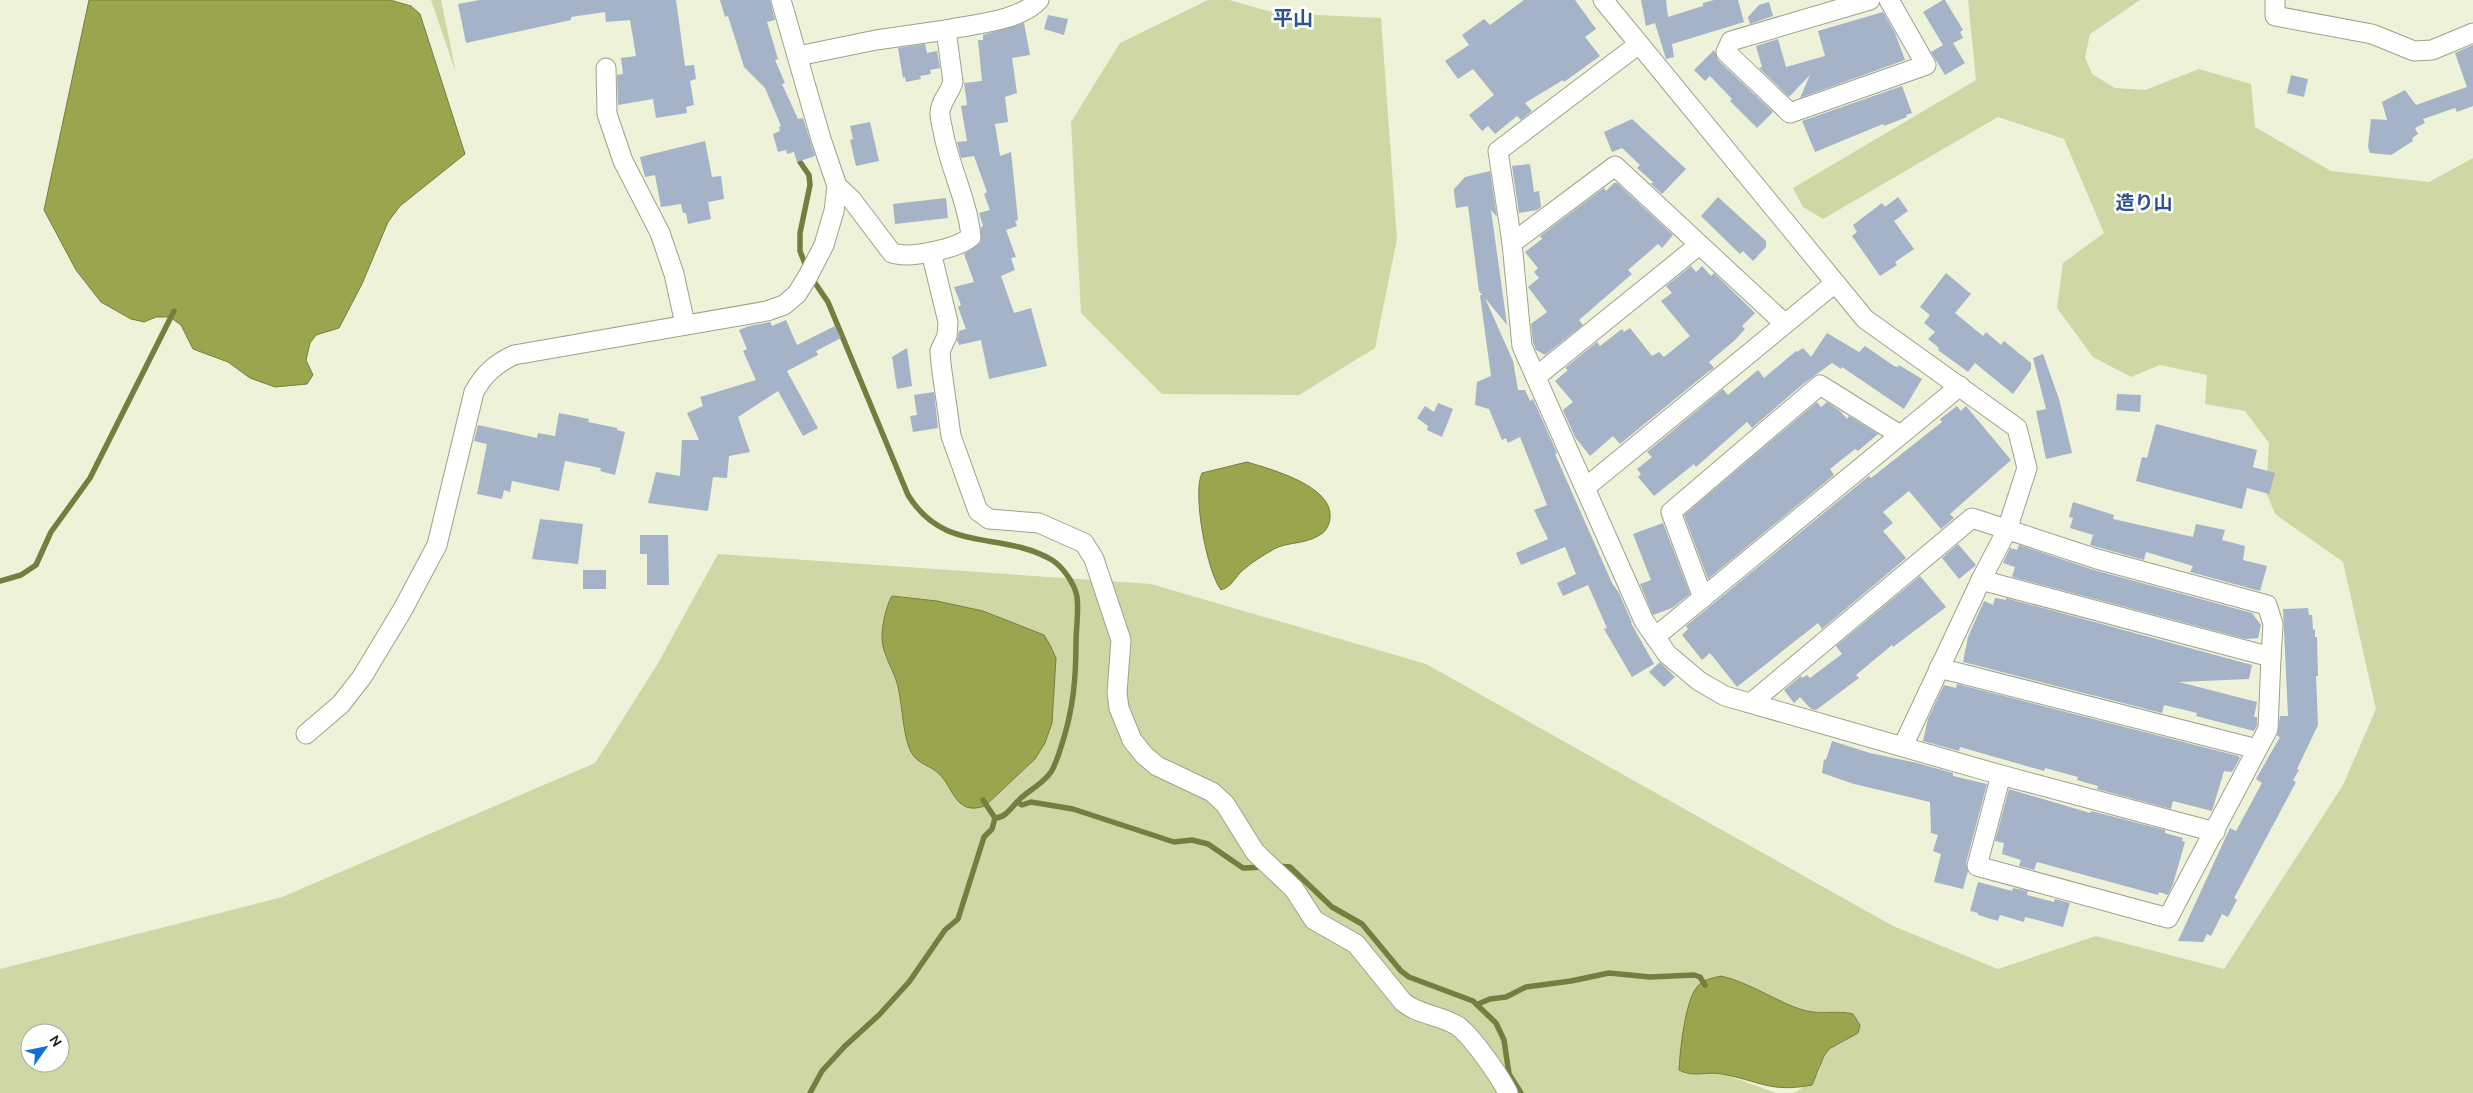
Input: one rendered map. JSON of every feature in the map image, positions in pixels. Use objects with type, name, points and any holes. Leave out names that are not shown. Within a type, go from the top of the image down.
[{"type":"street","points":[[306,734],[341,704],[362,677],[403,609],[438,545],[474,392],[482,378],[496,364],[514,355],[685,324],[758,313],[784,305],[797,294],[824,245],[834,211],[837,186],[821,139],[781,0]]},
{"type":"street","points":[[798,56],[876,40],[946,30],[1013,16],[1031,9],[1039,0]]},
{"type":"street","points":[[1603,0],[1866,319],[2017,428],[2028,468],[2007,530],[1980,580],[1903,746]]},
{"type":"street","points":[[1870,0],[1731,41],[1726,52],[1790,114],[1926,65],[1889,0]]},
{"type":"street","points":[[2275,0],[2275,16],[2372,34],[2414,51],[2432,50],[2473,33]]},
{"type":"street","points":[[837,186],[852,200],[892,253],[900,256],[931,252],[963,243],[971,236],[970,222],[950,163],[940,114],[941,106],[951,90],[953,82],[946,30]]},
{"type":"street","points":[[1639,44],[1498,152],[1512,243],[1522,346],[1537,376],[1584,488],[1644,621],[1667,654],[1699,681],[1725,696],[2001,775],[2215,832]]},
{"type":"street","points":[[606,68],[607,114],[623,161],[660,233],[674,274],[685,324]]},
{"type":"street","points":[[1512,243],[1615,166],[1784,323]]},
{"type":"street","points":[[1537,376],[1699,245]]},
{"type":"street","points":[[931,252],[948,322],[947,336],[940,351],[951,436],[978,511],[989,519],[1039,523],[1084,543],[1094,559],[1121,640],[1117,693],[1119,708],[1132,740],[1144,755],[1157,766],[1212,792],[1225,804],[1255,852],[1294,889],[1314,920],[1356,944],[1403,1002],[1412,1009],[1457,1025],[1470,1036],[1508,1093]]},
{"type":"street","points":[[1584,488],[1835,283]]},
{"type":"street","points":[[1703,598],[1671,512],[1820,385],[1900,435]]},
{"type":"street","points":[[1655,637],[1960,386]]},
{"type":"street","points":[[1751,703],[1972,518],[2097,560],[2267,605],[2272,624],[2268,730],[2168,918],[1977,866],[2001,775]]},
{"type":"street","points":[[1980,580],[2271,657]]},
{"type":"street","points":[[1939,668],[2258,749]]},
{"type":"shaded area","points":[[89,0],[390,0],[411,6],[420,14],[465,154],[400,206],[388,222],[362,284],[339,328],[316,335],[310,343],[306,360],[313,375],[307,384],[275,387],[250,378],[228,362],[193,349],[181,325],[170,317],[156,317],[144,322],[131,319],[101,302],[76,270],[44,210]]},
{"type":"shaded area","points":[[431,0],[441,0],[456,73]]},
{"type":"shaded area","points":[[1208,0],[1229,0],[1276,13],[1381,18],[1397,239],[1375,348],[1299,395],[1162,394],[1081,313],[1071,122],[1120,43]]},
{"type":"shaded area","points":[[1968,0],[2140,0],[2090,34],[2085,57],[2092,74],[2115,88],[2145,90],[2199,69],[2251,84],[2255,127],[2331,171],[2429,182],[2473,158],[2473,1093],[1792,1093],[1798,1091],[1818,1074],[1824,1056],[1829,1049],[1858,1033],[1860,1024],[1853,1014],[1839,1011],[1809,1011],[1781,1001],[1693,995],[1686,1016],[1679,1070],[1685,1074],[1721,1073],[1776,1093],[0,1093],[0,969],[282,897],[595,763],[657,665],[718,554],[1151,584],[1426,664],[1893,926],[1998,969],[2096,936],[2224,969],[2343,785],[2376,709],[2343,562],[2275,514],[2266,492],[2269,443],[2245,411],[2205,404],[2207,375],[2160,365],[2131,377],[2093,357],[2057,308],[2063,263],[2104,233],[2064,139],[1998,117],[1823,219],[1803,207],[1793,188],[1976,80]],"holes":[[[892,596],[937,601],[1044,635],[1045,743],[1035,759],[985,806],[964,807],[937,772],[913,755],[896,681],[884,654]]]},
{"type":"shaded area","points":[[1247,462],[1284,474],[1312,488],[1329,507],[1330,521],[1327,529],[1313,539],[1274,549],[1258,559],[1240,573],[1231,584],[1221,590],[1216,581],[1206,550],[1200,514],[1199,483],[1202,473]]},
{"type":"shaded area","points":[[892,596],[937,601],[983,611],[1044,635],[1056,658],[1052,723],[1045,743],[1035,759],[985,806],[975,808],[961,804],[944,779],[932,768],[918,761],[909,748],[896,680],[882,643],[884,621]]},
{"type":"shaded area","points":[[1721,976],[1743,983],[1807,1011],[1853,1014],[1860,1025],[1858,1033],[1829,1049],[1824,1056],[1812,1085],[1786,1088],[1775,1087],[1722,1074],[1689,1074],[1679,1070],[1686,1014],[1693,994],[1702,982]]},
{"type":"building","points":[[480,0],[676,0],[685,66],[694,65],[696,79],[690,81],[694,105],[686,107],[687,113],[656,118],[653,99],[618,105],[617,75],[623,74],[621,58],[636,56],[630,20],[606,22],[605,12],[571,17],[571,20],[466,43],[458,4]]},
{"type":"building","points":[[720,0],[770,0],[775,20],[767,22],[778,59],[775,60],[785,83],[782,84],[798,119],[803,118],[815,156],[797,162],[794,152],[787,154],[786,150],[778,152],[773,134],[780,131],[779,127],[781,126],[765,88],[744,67],[728,16],[725,17]]},
{"type":"building","points":[[1524,0],[1575,0],[1596,29],[1585,37],[1600,56],[1564,82],[1563,80],[1525,103],[1532,111],[1521,120],[1517,116],[1495,134],[1488,126],[1482,131],[1469,115],[1494,95],[1473,69],[1458,79],[1445,61],[1469,45],[1462,35],[1484,19],[1490,25]]},
{"type":"building","points":[[1641,0],[1666,0],[1668,17],[1703,6],[1703,3],[1714,0],[1738,0],[1744,22],[1672,44],[1674,57],[1666,59],[1655,23],[1646,26]]},
{"type":"building","points":[[1945,0],[1963,30],[1960,32],[1963,38],[1953,43],[1965,63],[1945,75],[1931,52],[1943,45],[1923,12]]},
{"type":"building","points":[[1769,2],[1773,16],[1750,24],[1748,17],[1759,5]]},
{"type":"building","points":[[1883,12],[1895,33],[1905,60],[1800,98],[1810,75],[1789,97],[1759,68],[1762,67],[1756,46],[1778,39],[1786,67],[1825,56],[1818,31]]},
{"type":"building","points":[[1048,15],[1068,19],[1064,35],[1044,29]]},
{"type":"building","points":[[1024,23],[1030,55],[1012,58],[1017,93],[1005,97],[1008,122],[995,124],[1000,156],[1011,152],[1018,220],[1015,221],[1017,226],[1006,230],[1016,257],[1011,258],[1015,270],[1001,276],[1014,313],[1031,308],[1047,366],[989,379],[981,340],[959,345],[957,340],[959,331],[966,329],[958,307],[961,305],[954,287],[974,282],[964,254],[981,242],[981,227],[983,226],[979,213],[990,210],[984,194],[987,192],[974,156],[961,158],[957,142],[967,141],[961,106],[967,105],[964,83],[982,81],[978,40],[983,40],[983,35]]},
{"type":"building","points":[[925,44],[927,53],[937,51],[940,68],[930,70],[931,74],[920,76],[921,79],[906,82],[905,77],[903,78],[898,48]]},
{"type":"building","points":[[2473,45],[2473,106],[2457,112],[2455,108],[2423,119],[2425,123],[2415,128],[2418,134],[2412,138],[2413,141],[2391,155],[2370,153],[2368,147],[2371,119],[2387,120],[2382,102],[2405,90],[2416,105],[2467,87],[2455,53]]},
{"type":"building","points":[[1714,50],[1718,60],[1773,112],[1757,128],[1730,101],[1732,99],[1710,76],[1705,81],[1694,70]]},
{"type":"building","points":[[2291,75],[2308,79],[2304,97],[2287,93]]},
{"type":"building","points":[[1902,86],[1912,113],[1906,115],[1907,117],[1884,126],[1883,124],[1815,152],[1802,121]]},
{"type":"building","points":[[1632,119],[1686,169],[1662,194],[1650,183],[1654,183],[1637,168],[1640,165],[1622,148],[1612,152],[1604,132]]},
{"type":"building","points":[[870,122],[879,161],[856,166],[850,140],[853,139],[850,126]]},
{"type":"building","points":[[705,141],[712,177],[721,176],[724,199],[708,202],[711,219],[688,224],[686,213],[683,213],[681,204],[661,207],[655,175],[645,177],[640,157]]},
{"type":"building","points":[[1530,164],[1534,192],[1539,191],[1541,207],[1537,210],[1519,213],[1512,166]]},
{"type":"building","points":[[1490,171],[1497,217],[1491,210],[1507,325],[1485,298],[1513,361],[1518,390],[1525,390],[1530,401],[1533,399],[1612,583],[1619,593],[1631,623],[1654,664],[1632,677],[1604,629],[1607,628],[1588,585],[1563,596],[1557,583],[1576,574],[1565,547],[1521,565],[1516,553],[1548,539],[1534,510],[1547,505],[1520,437],[1508,443],[1506,438],[1502,440],[1489,409],[1475,405],[1477,382],[1491,376],[1480,295],[1482,295],[1479,291],[1468,206],[1456,208],[1454,192],[1454,189],[1465,177]]},
{"type":"building","points":[[1614,183],[1617,183],[1673,235],[1662,248],[1658,244],[1628,270],[1632,274],[1579,320],[1583,325],[1545,355],[1536,350],[1533,343],[1531,324],[1547,312],[1528,287],[1539,278],[1534,272],[1538,268],[1525,252],[1542,239],[1540,236],[1604,188],[1606,191]]},
{"type":"building","points":[[1718,197],[1766,241],[1766,247],[1753,261],[1743,251],[1740,254],[1701,216]]},
{"type":"building","points":[[1898,197],[1908,211],[1894,221],[1914,249],[1895,262],[1897,265],[1880,276],[1852,236],[1857,232],[1853,225],[1882,203],[1885,207]]},
{"type":"building","points":[[946,198],[948,218],[895,224],[893,204]]},
{"type":"building","points":[[1691,266],[1696,272],[1702,266],[1711,276],[1714,273],[1755,313],[1742,326],[1745,329],[1735,340],[1709,362],[1714,368],[1620,444],[1613,436],[1590,456],[1575,437],[1563,410],[1573,402],[1555,381],[1568,370],[1565,368],[1597,342],[1600,346],[1622,329],[1624,332],[1630,328],[1652,356],[1659,352],[1664,357],[1690,336],[1661,301],[1672,293],[1666,286]]},
{"type":"building","points":[[1946,273],[1971,294],[1955,313],[1983,336],[1986,332],[2001,345],[2004,341],[2031,363],[2031,369],[2013,394],[1975,363],[1968,372],[1938,350],[1939,348],[1928,339],[1935,332],[1924,323],[1930,315],[1920,307]]},
{"type":"building","points":[[786,320],[797,345],[835,326],[841,338],[816,351],[818,355],[787,371],[818,428],[803,436],[778,391],[738,417],[750,452],[729,456],[727,478],[713,477],[708,511],[648,503],[656,472],[680,476],[682,440],[699,440],[687,413],[703,406],[700,397],[756,380],[743,351],[747,349],[739,330],[770,322],[772,326]]},
{"type":"building","points":[[1827,333],[1859,352],[1865,346],[1894,366],[1898,367],[1899,365],[1922,379],[1904,409],[1842,367],[1841,369],[1832,363],[1803,384],[1752,428],[1747,422],[1696,467],[1694,464],[1654,496],[1638,477],[1641,474],[1637,469],[1652,457],[1647,452],[1723,389],[1728,395],[1758,370],[1764,378],[1796,351],[1803,348],[1811,357]]},
{"type":"building","points":[[907,348],[912,386],[897,389],[892,357]]},
{"type":"building","points":[[2043,354],[2059,399],[2072,453],[2046,459],[2036,411],[2046,409],[2033,358]]},
{"type":"building","points":[[934,392],[938,428],[913,432],[910,416],[917,415],[914,395]]},
{"type":"building","points":[[2117,394],[2141,395],[2140,412],[2116,410]]},
{"type":"building","points":[[1817,402],[1821,407],[1827,402],[1840,411],[1847,419],[1849,416],[1878,434],[1858,451],[1855,449],[1830,469],[1834,475],[1708,579],[1684,515]]},
{"type":"building","points":[[1438,403],[1453,409],[1442,437],[1427,430],[1428,426],[1417,418],[1425,406],[1434,412]]},
{"type":"building","points":[[1957,406],[1961,411],[1966,406],[2011,460],[1950,514],[1954,518],[1941,529],[1909,491],[1883,512],[1893,523],[1883,531],[1906,558],[1822,629],[1818,623],[1737,687],[1710,653],[1702,660],[1682,635],[1688,629],[1686,626],[1869,476],[1871,478],[1942,422],[1940,419]]},
{"type":"building","points":[[559,413],[589,419],[588,422],[617,428],[617,430],[625,432],[615,475],[600,471],[601,468],[565,461],[559,491],[512,481],[510,492],[504,490],[502,499],[477,494],[487,444],[474,441],[478,425],[537,438],[538,433],[555,436]]},
{"type":"building","points":[[2156,424],[2257,450],[2253,467],[2275,473],[2269,494],[2247,488],[2242,509],[2136,481],[2142,457],[2147,458]]},
{"type":"building","points":[[2073,502],[2114,515],[2113,519],[2193,537],[2196,524],[2225,530],[2222,540],[2245,546],[2243,560],[2267,566],[2260,591],[2190,572],[2193,566],[2146,552],[2144,560],[2090,545],[2093,535],[2070,528],[2073,518],[2069,517]]},
{"type":"building","points":[[540,519],[583,524],[578,564],[532,559]]},
{"type":"building","points":[[1663,523],[1690,594],[1672,608],[1653,615],[1640,584],[1651,580],[1633,534]]},
{"type":"building","points":[[640,535],[668,535],[669,585],[647,585],[647,554],[640,554]]},
{"type":"building","points":[[1958,544],[1976,565],[1959,579],[1942,558]]},
{"type":"building","points":[[2019,545],[2094,570],[2252,613],[2261,625],[2258,638],[2246,639],[2012,577],[2015,567],[2003,563],[2010,548],[2017,550]]},
{"type":"building","points":[[583,570],[606,570],[606,589],[583,589]]},
{"type":"building","points":[[1920,576],[1946,607],[1893,647],[1892,645],[1856,675],[1859,678],[1816,710],[1811,709],[1800,697],[1794,703],[1784,690],[1801,676],[1802,678],[1807,675],[1810,678],[1842,654],[1836,646]]},
{"type":"building","points":[[1995,598],[2006,600],[2006,598],[2252,665],[2249,679],[2179,682],[2257,702],[2254,717],[2257,717],[2257,726],[2254,731],[2196,716],[2197,713],[2164,705],[2162,713],[1963,662],[1968,637],[1984,601],[1993,605]]},
{"type":"building","points":[[2308,608],[2309,615],[2312,615],[2315,637],[2317,637],[2318,725],[2297,769],[2299,770],[2293,780],[2296,782],[2234,898],[2237,900],[2228,917],[2222,914],[2211,936],[2207,934],[2203,942],[2178,941],[2230,828],[2236,831],[2262,783],[2256,779],[2280,737],[2277,736],[2280,716],[2288,716],[2283,609]]},
{"type":"building","points":[[1660,662],[1675,677],[1664,687],[1649,672]]},
{"type":"building","points":[[1957,684],[2240,758],[2232,772],[2224,771],[2212,811],[2173,801],[2171,809],[2097,789],[2098,786],[2077,780],[2078,777],[2045,768],[2044,771],[1960,747],[1959,751],[1923,741],[1928,719],[1944,685],[1956,688]]},
{"type":"building","points":[[1832,741],[1870,753],[1917,763],[1953,773],[1953,776],[1987,784],[1966,863],[1968,871],[1963,889],[1934,882],[1941,854],[1933,851],[1938,835],[1931,833],[1930,802],[1854,784],[1822,773],[1824,759],[1826,760]]},
{"type":"building","points":[[2009,789],[2090,813],[2091,811],[2165,830],[2165,833],[2183,838],[2182,841],[2185,842],[2168,895],[2159,892],[2158,895],[2037,862],[2034,870],[2019,866],[2021,860],[2002,854],[2004,843],[1995,841]]},
{"type":"building","points":[[1978,882],[2012,891],[2013,888],[2028,891],[2027,895],[2054,902],[2055,899],[2070,903],[2063,927],[2025,917],[2024,922],[2000,915],[1998,921],[1970,911]]},
{"type":"waterway","points":[[800,162],[809,175],[810,185],[800,233],[800,251],[807,269]]},
{"type":"waterway","points":[[811,277],[828,302],[908,495],[923,514],[939,526],[956,534],[1033,551],[1052,560],[1064,571],[1074,587],[1078,608],[1075,669],[1073,694],[1066,731],[1051,772],[1017,802]]},
{"type":"waterway","points":[[0,581],[21,575],[36,565],[51,532],[90,478],[174,311]]},
{"type":"waterway","points":[[983,800],[995,818],[1005,815],[1017,802],[1022,805],[1031,802],[1073,809],[1174,842],[1192,840],[1208,844],[1243,868],[1265,867]]},
{"type":"waterway","points":[[810,1093],[822,1071],[845,1046],[879,1015],[909,982],[945,930],[958,919],[984,837],[992,829],[995,818]]},
{"type":"waterway","points":[[1277,866],[1290,867],[1332,907],[1362,924],[1401,971],[1409,977],[1473,1001],[1496,1023],[1504,1040],[1509,1074],[1521,1093]]},
{"type":"waterway","points":[[1478,1004],[1490,999],[1506,997],[1526,987],[1571,981],[1609,973],[1650,977],[1694,975],[1700,977],[1705,985]]},
{"type":"district","name":"平山","points":[[1293,17]]},
{"type":"district","name":"造り山","points":[[2144,202]]}]
